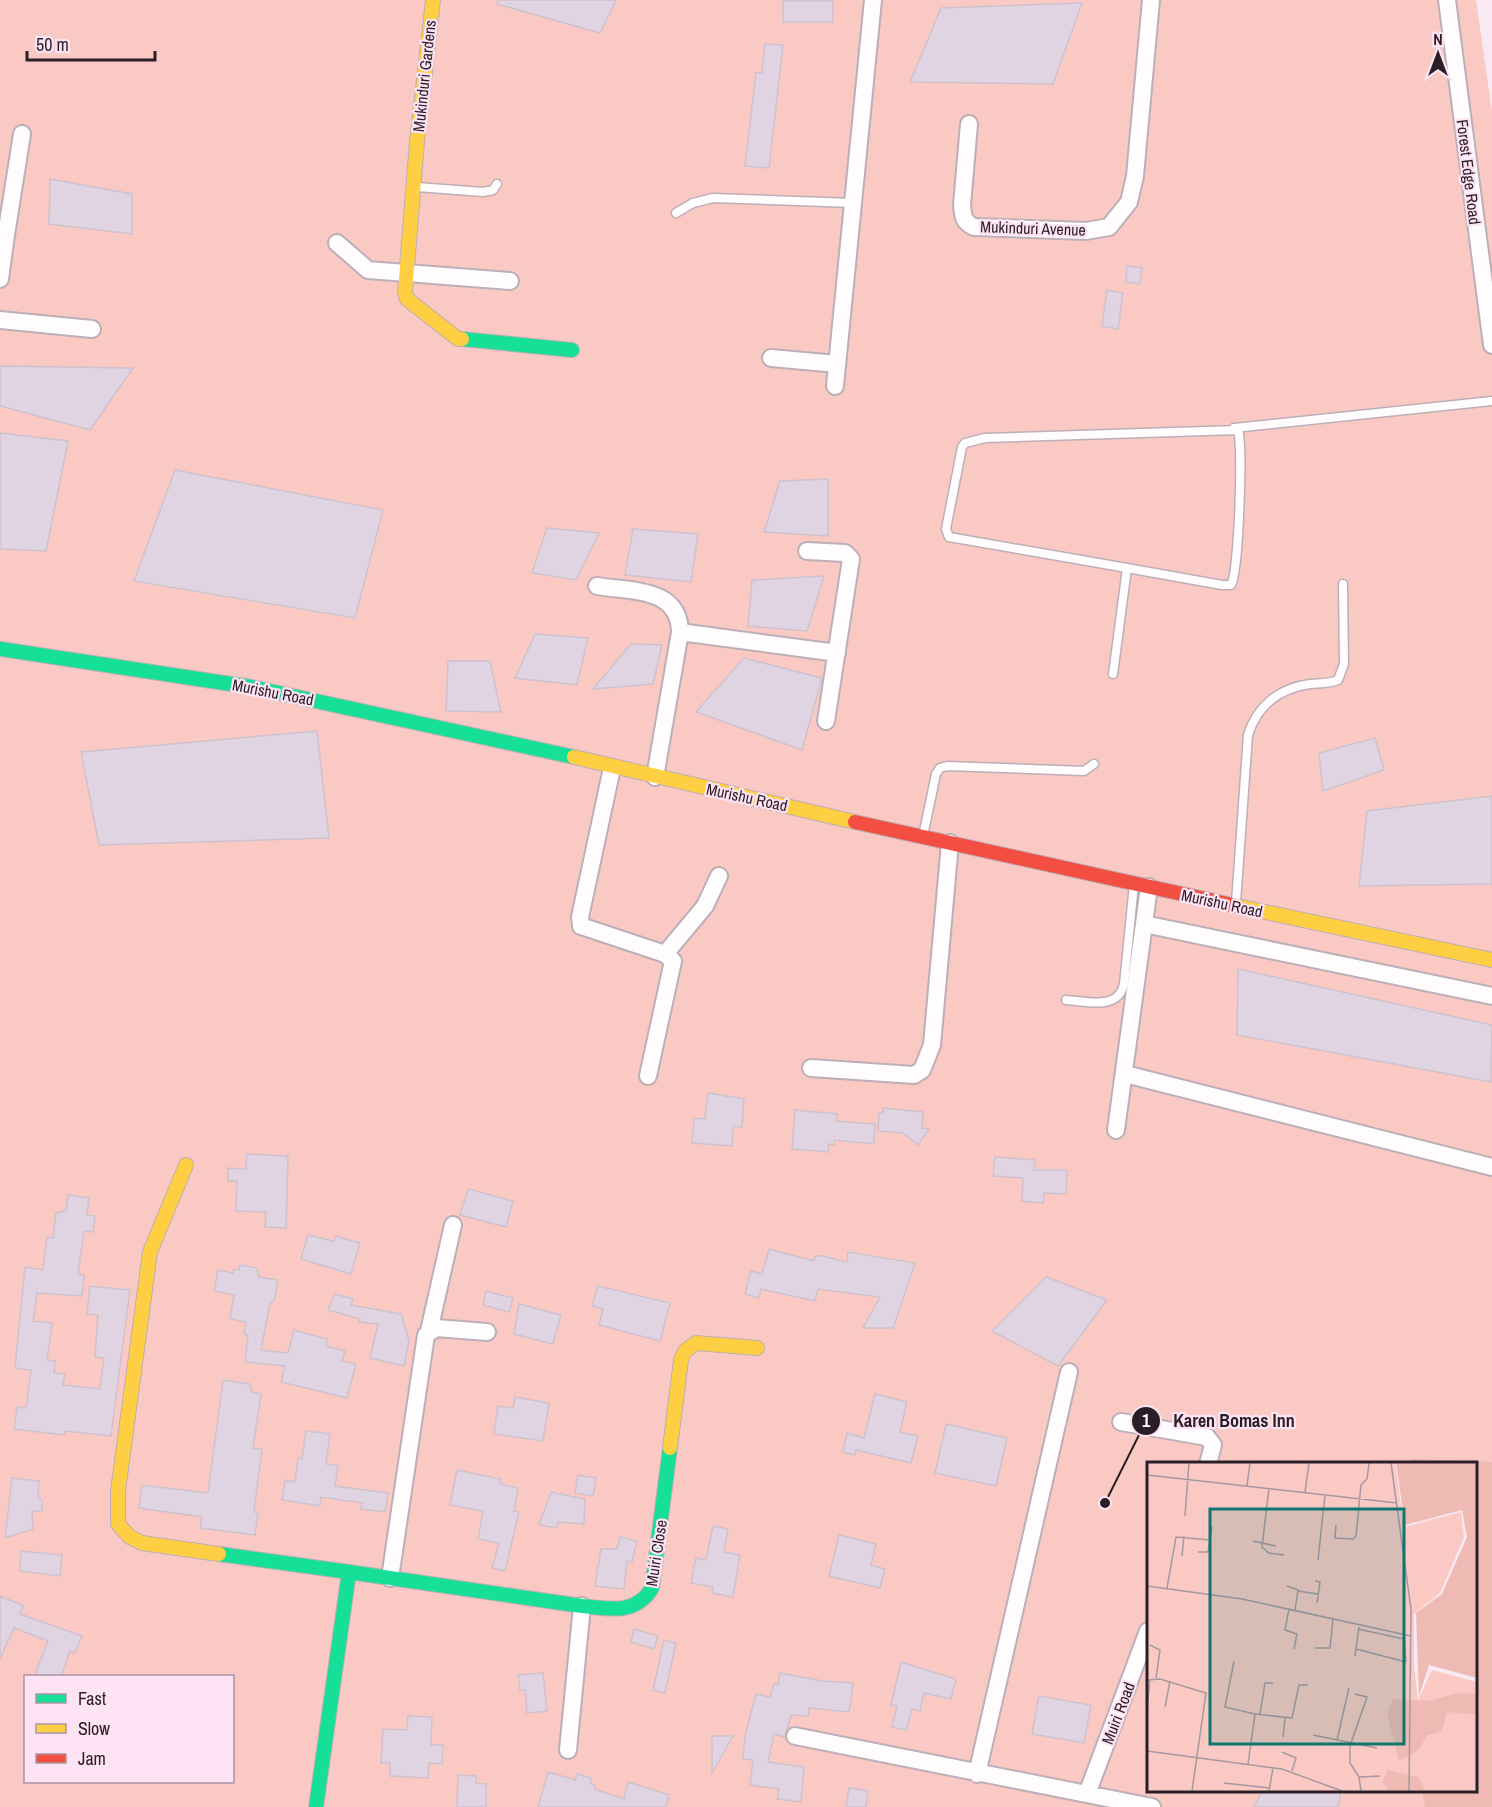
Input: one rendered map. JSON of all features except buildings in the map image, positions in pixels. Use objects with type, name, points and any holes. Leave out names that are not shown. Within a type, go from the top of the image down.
[{"type":"street","name":"Mukinduri Gardens","points":[[433,0],[416,151],[406,274],[407,299],[458,339],[572,350]]},
{"type":"street","points":[[836,386],[873,0]]},
{"type":"street","name":"Mukinduri Avenue","points":[[969,124],[962,205],[963,218],[967,224],[974,227],[1086,231],[1109,227],[1129,202],[1135,176],[1151,0]]},
{"type":"street","name":"Forest Edge Road","points":[[1447,0],[1492,345]]},
{"type":"street","points":[[0,279],[3,235],[22,134]]},
{"type":"street","points":[[337,243],[368,270],[510,281]]},
{"type":"street","points":[[0,320],[92,328]]},
{"type":"street","points":[[771,358],[837,364]]},
{"type":"street","points":[[807,551],[845,553],[850,557],[849,580],[826,721]]},
{"type":"street","points":[[597,586],[664,598],[675,606],[680,618],[680,632],[655,777]]},
{"type":"street","points":[[680,632],[837,653]]},
{"type":"street","name":"Murishu Road","points":[[0,649],[251,687],[510,742],[612,768],[1141,886],[1492,960]]},
{"type":"street","points":[[612,768],[580,917],[581,926],[665,954],[673,961],[648,1076]]},
{"type":"street","points":[[811,1068],[914,1075],[922,1070],[932,1044],[950,843]]},
{"type":"street","points":[[665,954],[705,906],[719,876]]},
{"type":"street","points":[[1116,1130],[1143,924],[1141,886]]},
{"type":"street","points":[[1143,924],[1492,996]]},
{"type":"street","points":[[1125,1074],[1492,1167]]},
{"type":"street","name":"Muiri Close","points":[[186,1165],[150,1252],[116,1509],[118,1524],[130,1538],[142,1543],[582,1606],[621,1610],[636,1607],[647,1600],[652,1588],[681,1360],[685,1351],[696,1343],[757,1348]]},
{"type":"street","points":[[390,1578],[426,1335],[429,1331],[453,1225]]},
{"type":"street","points":[[429,1331],[442,1328],[487,1332]]},
{"type":"street","points":[[977,1774],[1069,1372]]},
{"type":"street","points":[[1122,1422],[1207,1437],[1213,1445],[1209,1462]]},
{"type":"street","points":[[316,1807],[349,1572]]},
{"type":"street","points":[[568,1750],[582,1606]]},
{"type":"street","name":"Muiri Road","points":[[1082,1798],[1147,1635]]},
{"type":"street","points":[[795,1736],[1082,1798],[1152,1807]]},
{"type":"lane","points":[[413,187],[483,192],[493,190],[497,184]]},
{"type":"lane","points":[[676,213],[693,203],[713,198],[853,203]]},
{"type":"lane","points":[[1233,428],[1240,434],[1240,459],[1237,555],[1231,585],[949,537],[946,529],[962,447],[965,443],[985,438],[1233,428],[1492,401]]},
{"type":"lane","points":[[1113,674],[1127,568]]},
{"type":"lane","points":[[1236,906],[1248,735],[1252,722],[1261,708],[1281,692],[1294,686],[1330,683],[1338,680],[1344,664],[1343,584]]},
{"type":"lane","points":[[923,837],[936,774],[940,768],[1084,771],[1094,764]]},
{"type":"lane","points":[[1066,1000],[1109,1002],[1120,995],[1124,984],[1141,886]]},
{"type":"shaded area","points":[[0,0],[1476,0],[1492,112],[1492,1807],[0,1807]]},
{"type":"shaded area","points":[[1411,1459],[1492,1462],[1492,1807],[1425,1807],[1422,1792],[1477,1792],[1477,1462],[1410,1462]]},
{"type":"traffic: fast","points":[[462,339],[572,350]]},
{"type":"traffic: fast","points":[[0,649],[251,687],[574,757]]},
{"type":"traffic: fast","points":[[349,1572],[582,1606],[612,1609],[638,1603],[652,1588],[670,1448]]},
{"type":"traffic: fast","points":[[219,1554],[349,1572],[316,1807]]},
{"type":"traffic: slow","points":[[433,0],[417,142],[405,292],[407,299],[458,339],[462,339]]},
{"type":"traffic: slow","points":[[574,757],[855,822]]},
{"type":"traffic: slow","points":[[1237,906],[1492,960]]},
{"type":"traffic: slow","points":[[186,1165],[150,1252],[118,1491],[118,1524],[130,1537],[142,1543],[219,1554]]},
{"type":"traffic: slow","points":[[670,1448],[681,1360],[685,1351],[696,1343],[757,1348]]},
{"type":"traffic: jam","points":[[855,822],[1237,906]]},
{"type":"place","name":"Karen Bomas Inn","points":[[1105,1503]]}]
